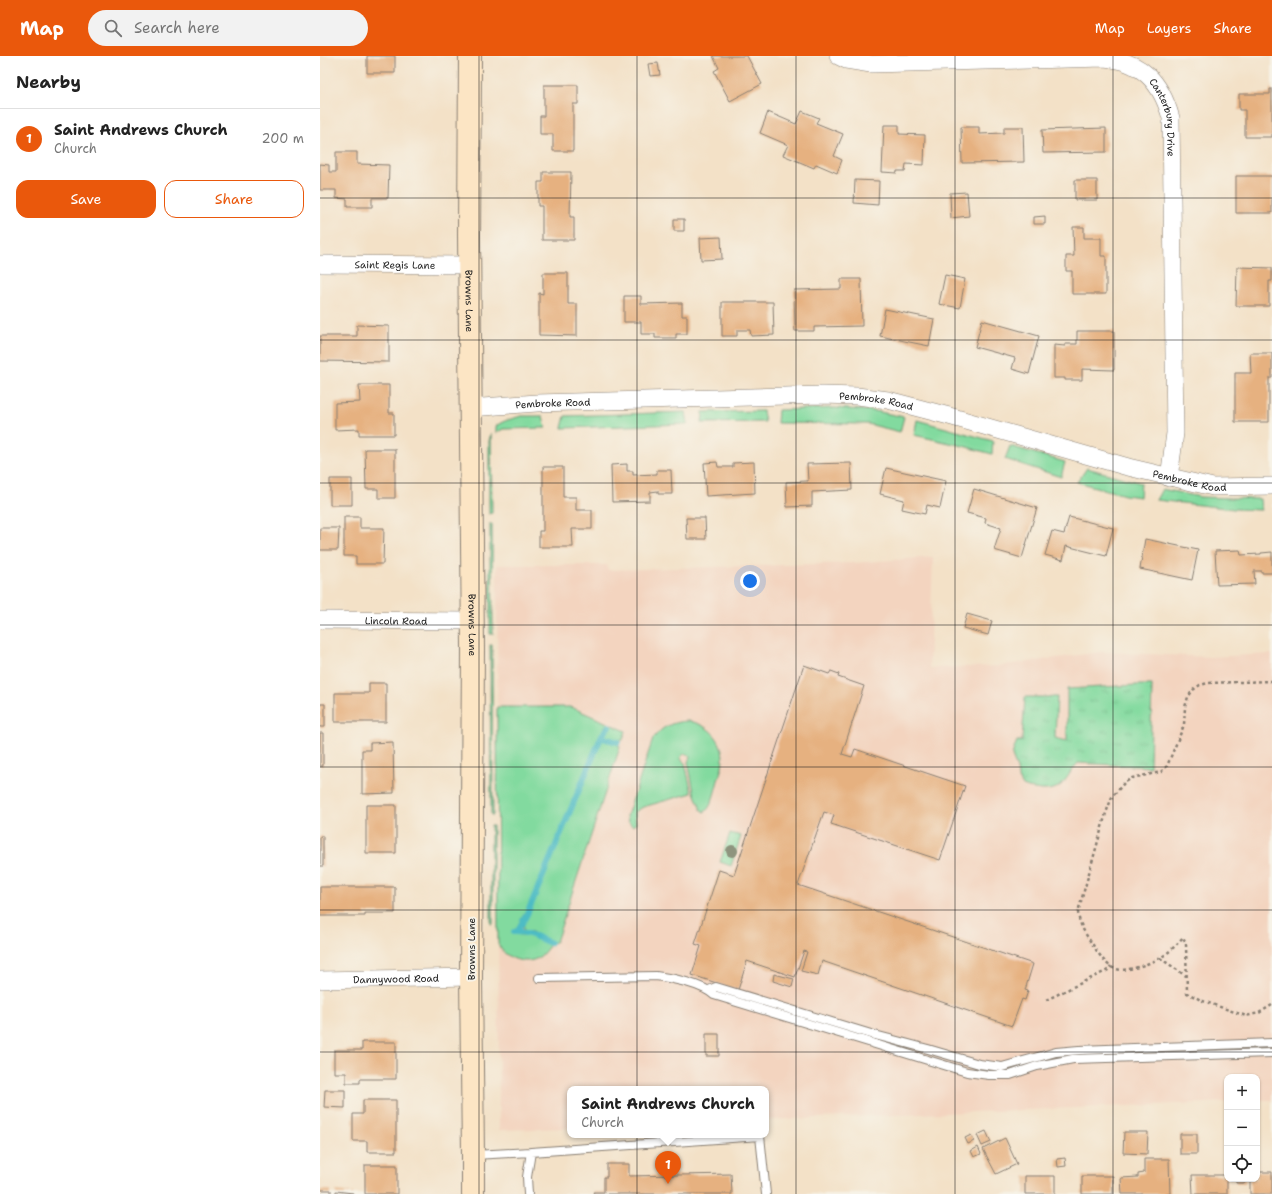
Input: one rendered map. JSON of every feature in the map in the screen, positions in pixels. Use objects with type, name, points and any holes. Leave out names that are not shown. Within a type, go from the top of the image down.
[{"type":"street","name":"Browns Lane","points":[[470,56],[470,408],[472,621],[471,977],[474,1155],[473,1194]]},
{"type":"street","name":"Canterbury Drive","points":[[838,56],[846,60],[871,64],[1104,58],[1116,59],[1130,63],[1143,71],[1154,81],[1162,92],[1171,118],[1175,433],[1169,478]]},
{"type":"street","name":"Saint Regis Lane","points":[[320,264],[470,265]]},
{"type":"street","name":"Pembroke Road","points":[[470,408],[553,403],[822,395],[857,396],[888,400],[950,416],[1128,468],[1169,478],[1213,487],[1272,486]]},
{"type":"street","name":"Lincoln Road","points":[[320,620],[472,621]]},
{"type":"street","name":"Dannywood Road","points":[[320,980],[471,977]]},
{"type":"lane","points":[[539,978],[656,976],[673,978],[709,990],[714,995],[886,1048],[967,1072],[989,1075],[1010,1075],[1037,1066],[1073,1059],[1272,1053]]},
{"type":"lane","points":[[709,990],[716,987],[871,1034],[993,1067],[1002,1067],[1056,1052],[1079,1050],[1272,1043]]},
{"type":"lane","points":[[474,1155],[732,1138]]},
{"type":"lane","points":[[760,1138],[766,1194]]},
{"type":"lane","points":[[528,1194],[527,1177],[532,1152]]},
{"type":"path","points":[[1272,681],[1208,683],[1200,685],[1193,690],[1188,697],[1185,707],[1184,725],[1166,766],[1161,772],[1132,778],[1117,789],[1112,797],[1106,813],[1078,912],[1079,921],[1094,948],[1107,963],[1114,968],[1124,970],[1135,968],[1160,958],[1170,951],[1183,937],[1186,942],[1187,993],[1203,1001],[1246,1016],[1259,1013],[1272,1005]]},
{"type":"path","points":[[1160,958],[1186,977]]},
{"type":"path","points":[[1046,1000],[1108,970],[1111,966]]},
{"type":"shaded area","points":[[933,557],[929,668],[998,666],[1101,652],[1210,657],[1272,654],[1272,1100],[1260,1100],[1260,1074],[1224,1074],[1224,1102],[769,1120],[769,1086],[567,1086],[567,1128],[499,1130],[497,565],[607,565],[608,570],[853,563]]},
{"type":"green space","points":[[835,408],[875,411],[904,417],[900,432],[868,424],[777,423],[778,410]]},
{"type":"green space","points":[[763,411],[765,422],[702,423],[703,412]]},
{"type":"green space","points":[[686,412],[688,424],[562,428],[565,416]]},
{"type":"green space","points":[[521,416],[543,416],[546,428],[503,429],[496,433],[496,426],[505,421]]},
{"type":"green space","points":[[917,420],[993,441],[992,454],[914,435]]},
{"type":"green space","points":[[491,433],[492,513],[489,514],[489,441]]},
{"type":"green space","points":[[1010,446],[1065,462],[1061,477],[1005,459]]},
{"type":"green space","points":[[1087,468],[1141,483],[1140,497],[1125,495],[1077,482]]},
{"type":"green space","points":[[1162,489],[1200,497],[1260,499],[1261,510],[1234,509],[1156,500]]},
{"type":"green space","points":[[490,524],[492,524],[493,634],[490,634]]},
{"type":"green space","points":[[490,645],[492,645],[493,815],[491,815]]},
{"type":"green space","points":[[1152,685],[1150,767],[1078,763],[1060,786],[1050,790],[1042,790],[1023,786],[1018,777],[1017,769],[1012,756],[1017,741],[1022,741],[1025,697],[1057,697],[1055,738],[1067,741],[1067,689]]},
{"type":"green space","points":[[497,707],[571,707],[626,731],[623,740],[610,739],[603,735],[611,728],[609,725],[606,725],[598,740],[527,909],[516,929],[513,931],[514,934],[531,936],[550,945],[544,953],[531,961],[519,960],[508,956],[500,948],[498,943]]},
{"type":"green space","points":[[687,721],[701,725],[713,734],[721,746],[723,753],[723,761],[709,808],[704,812],[701,810],[694,792],[688,762],[690,757],[687,754],[684,754],[681,759],[685,763],[692,793],[643,807],[635,812],[636,824],[632,826],[628,821],[627,816],[653,739],[663,728]]},
{"type":"green space","points":[[602,739],[617,743],[620,747],[556,942],[551,943],[532,932],[523,930],[524,923],[530,912]]},
{"type":"green space","points":[[491,826],[493,826],[493,924],[491,924]]},
{"type":"green space","points":[[730,833],[741,836],[731,866],[720,862]]},
{"type":"building","points":[[367,56],[395,56],[395,73],[367,73]]},
{"type":"building","points":[[713,56],[747,56],[762,84],[730,101],[714,71],[719,68]]},
{"type":"building","points":[[658,63],[660,75],[650,76],[648,64]]},
{"type":"building","points":[[544,85],[578,85],[578,104],[573,104],[573,151],[553,151],[553,134],[540,134],[540,116],[544,116]]},
{"type":"building","points":[[1270,89],[1272,89],[1272,137],[1245,137],[1245,110],[1239,110],[1239,94],[1270,94]]},
{"type":"building","points":[[802,111],[819,118],[816,123],[843,134],[834,156],[842,160],[837,173],[816,164],[814,168],[783,155],[788,145],[760,133],[768,112],[796,124]]},
{"type":"building","points":[[884,125],[899,125],[899,134],[925,135],[924,165],[906,164],[905,171],[897,171],[897,173],[882,172]]},
{"type":"building","points":[[961,127],[979,127],[979,134],[1004,133],[1004,127],[1023,127],[1024,162],[962,163]]},
{"type":"building","points":[[1106,128],[1106,152],[1043,153],[1042,130]]},
{"type":"building","points":[[336,152],[357,152],[357,164],[389,165],[388,198],[372,198],[372,207],[347,207],[347,199],[336,198],[336,190],[320,190],[320,164],[329,165],[329,172],[336,172]]},
{"type":"building","points":[[543,172],[571,172],[570,217],[574,217],[574,240],[542,240],[542,206],[538,206],[538,182],[543,182]]},
{"type":"building","points":[[1236,176],[1272,176],[1272,213],[1236,213]]},
{"type":"building","points":[[855,180],[879,181],[878,205],[854,203]]},
{"type":"building","points":[[1075,180],[1097,180],[1097,200],[1075,200]]},
{"type":"building","points":[[967,192],[969,216],[951,218],[950,193]]},
{"type":"building","points":[[1045,216],[1045,224],[1034,224],[1034,217]]},
{"type":"building","points":[[674,219],[684,219],[684,231],[674,231]]},
{"type":"building","points":[[1073,227],[1084,227],[1084,238],[1101,238],[1101,256],[1106,256],[1106,294],[1072,294],[1072,271],[1066,271],[1066,256],[1074,256]]},
{"type":"building","points":[[721,237],[722,259],[701,260],[700,238]]},
{"type":"building","points":[[1237,267],[1272,268],[1272,281],[1269,281],[1269,306],[1236,306]]},
{"type":"building","points":[[543,273],[568,273],[568,304],[577,304],[577,336],[539,335],[539,293],[543,294]]},
{"type":"building","points":[[945,275],[965,279],[960,308],[939,304]]},
{"type":"building","points":[[841,279],[861,279],[862,326],[814,327],[814,331],[795,331],[794,290],[841,289]]},
{"type":"building","points":[[624,296],[641,296],[641,304],[682,303],[682,316],[687,316],[687,334],[676,334],[676,338],[655,338],[655,334],[641,334],[641,322],[624,322]]},
{"type":"building","points":[[722,302],[773,302],[774,335],[751,336],[750,330],[737,330],[737,336],[722,336]]},
{"type":"building","points":[[885,309],[934,319],[929,346],[880,336]]},
{"type":"building","points":[[982,320],[1039,336],[1029,374],[1012,369],[1015,358],[975,347]]},
{"type":"building","points":[[357,325],[389,326],[389,362],[320,361],[320,336],[357,336]]},
{"type":"building","points":[[1077,331],[1114,331],[1114,370],[1082,369],[1082,380],[1065,380],[1065,378],[1054,378],[1054,345],[1065,346],[1065,344],[1077,344]]},
{"type":"building","points":[[1250,353],[1272,353],[1272,378],[1269,378],[1269,422],[1235,422],[1235,373],[1251,373]]},
{"type":"building","points":[[359,385],[389,385],[389,413],[394,413],[394,435],[359,435],[359,429],[335,430],[335,403],[360,402]]},
{"type":"building","points":[[365,449],[395,449],[395,498],[378,498],[378,489],[366,489]]},
{"type":"building","points":[[717,462],[718,467],[733,467],[733,463],[754,462],[755,493],[706,496],[704,463]]},
{"type":"building","points":[[851,463],[852,490],[812,492],[812,506],[787,507],[786,482],[808,481],[807,464]]},
{"type":"building","points":[[627,464],[627,471],[633,471],[633,475],[657,474],[657,470],[671,470],[672,494],[658,494],[658,491],[650,492],[650,501],[612,502],[611,465]]},
{"type":"building","points":[[543,467],[563,467],[563,497],[576,497],[576,510],[592,510],[592,529],[572,529],[573,547],[539,547],[539,531],[543,531]]},
{"type":"building","points":[[886,468],[946,481],[940,508],[927,505],[925,514],[902,509],[904,500],[880,494]]},
{"type":"building","points":[[330,479],[352,479],[352,505],[330,505]]},
{"type":"building","points":[[974,489],[1037,508],[1022,558],[994,550],[1001,528],[985,523],[986,518],[967,513]]},
{"type":"building","points":[[344,517],[360,517],[360,528],[384,528],[383,564],[356,564],[356,556],[344,556]]},
{"type":"building","points":[[1069,517],[1113,528],[1106,556],[1066,546],[1063,560],[1045,555],[1052,531],[1064,534]]},
{"type":"building","points":[[686,518],[705,518],[706,539],[687,539]]},
{"type":"building","points":[[320,528],[339,528],[338,550],[320,550]]},
{"type":"building","points":[[1145,539],[1198,550],[1192,580],[1140,569]]},
{"type":"building","points":[[1240,550],[1241,555],[1272,552],[1272,573],[1254,571],[1255,584],[1217,585],[1215,551]]},
{"type":"building","points":[[967,614],[992,621],[988,635],[963,628]]},
{"type":"building","points":[[804,665],[829,674],[831,671],[839,674],[838,677],[864,686],[842,754],[852,757],[855,749],[965,786],[940,860],[831,824],[834,815],[824,812],[798,885],[1033,964],[1025,990],[1028,991],[1025,1000],[1022,999],[1012,1026],[822,961],[818,975],[801,971],[807,952],[804,951],[795,977],[747,961],[738,990],[692,975],[701,946],[695,944],[719,870],[734,875]]},
{"type":"building","points":[[369,683],[386,683],[386,722],[335,722],[335,693],[369,693]]},
{"type":"building","points":[[320,704],[325,704],[325,727],[320,727]]},
{"type":"building","points":[[320,733],[323,733],[323,766],[320,766]]},
{"type":"building","points":[[393,742],[394,793],[362,794],[362,750],[370,750],[370,743]]},
{"type":"building","points":[[366,805],[396,805],[396,853],[366,853]]},
{"type":"building","points":[[320,836],[323,836],[323,866],[320,866]]},
{"type":"building","points":[[320,887],[395,887],[395,913],[365,913],[365,916],[320,916]]},
{"type":"building","points":[[774,974],[794,979],[792,987],[773,981]]},
{"type":"building","points":[[706,1034],[719,1034],[719,1056],[706,1056]]},
{"type":"building","points":[[362,1042],[396,1042],[396,1079],[360,1079],[360,1083],[346,1083],[346,1073],[334,1073],[334,1050],[362,1050]]},
{"type":"building","points":[[325,1090],[345,1090],[345,1108],[324,1107]]},
{"type":"building","points":[[363,1100],[396,1100],[396,1152],[367,1152],[367,1141],[353,1141],[353,1114],[363,1114]]},
{"type":"building","points":[[986,1131],[991,1142],[982,1146],[977,1135]]},
{"type":"building","points":[[1124,1132],[1148,1132],[1147,1154],[1123,1153]]},
{"type":"building","points":[[1180,1134],[1197,1134],[1197,1154],[1180,1154]]},
{"type":"building","points":[[971,1135],[974,1141],[968,1144],[965,1138]]},
{"type":"building","points":[[1005,1138],[1017,1164],[996,1174],[983,1149]]},
{"type":"building","points":[[978,1147],[981,1154],[974,1157],[971,1151]]},
{"type":"building","points":[[1065,1158],[1066,1166],[1058,1167],[1057,1159]]},
{"type":"building","points":[[1144,1159],[1169,1159],[1170,1194],[1122,1194],[1121,1178],[1138,1177],[1138,1174],[1144,1173]]},
{"type":"building","points":[[607,1164],[629,1164],[629,1176],[731,1174],[732,1194],[594,1194],[593,1192],[604,1192],[604,1177],[607,1177]]},
{"type":"building","points":[[365,1165],[397,1165],[397,1194],[365,1194]]},
{"type":"building","points":[[1260,1172],[1272,1172],[1272,1194],[1250,1194],[1250,1182],[1260,1182]]},
{"type":"building","points":[[1192,1175],[1224,1175],[1224,1182],[1227,1182],[1227,1194],[1193,1194]]},
{"type":"building","points":[[1025,1176],[1055,1176],[1055,1194],[1025,1194]]},
{"type":"building","points":[[1082,1176],[1113,1176],[1113,1194],[1082,1194]]},
{"type":"building","points":[[320,1190],[331,1190],[331,1194],[320,1194]]},
{"type":"building","points":[[336,1191],[353,1193],[353,1194],[336,1194]]},
{"type":"waterway","points":[[517,932],[527,914],[602,735],[609,726]]},
{"type":"waterway","points":[[603,738],[618,742]]},
{"type":"waterway","points":[[514,932],[528,934],[550,943]]},
{"type":"place","name":"Saint Andrews Church","points":[[668,1184]]}]
